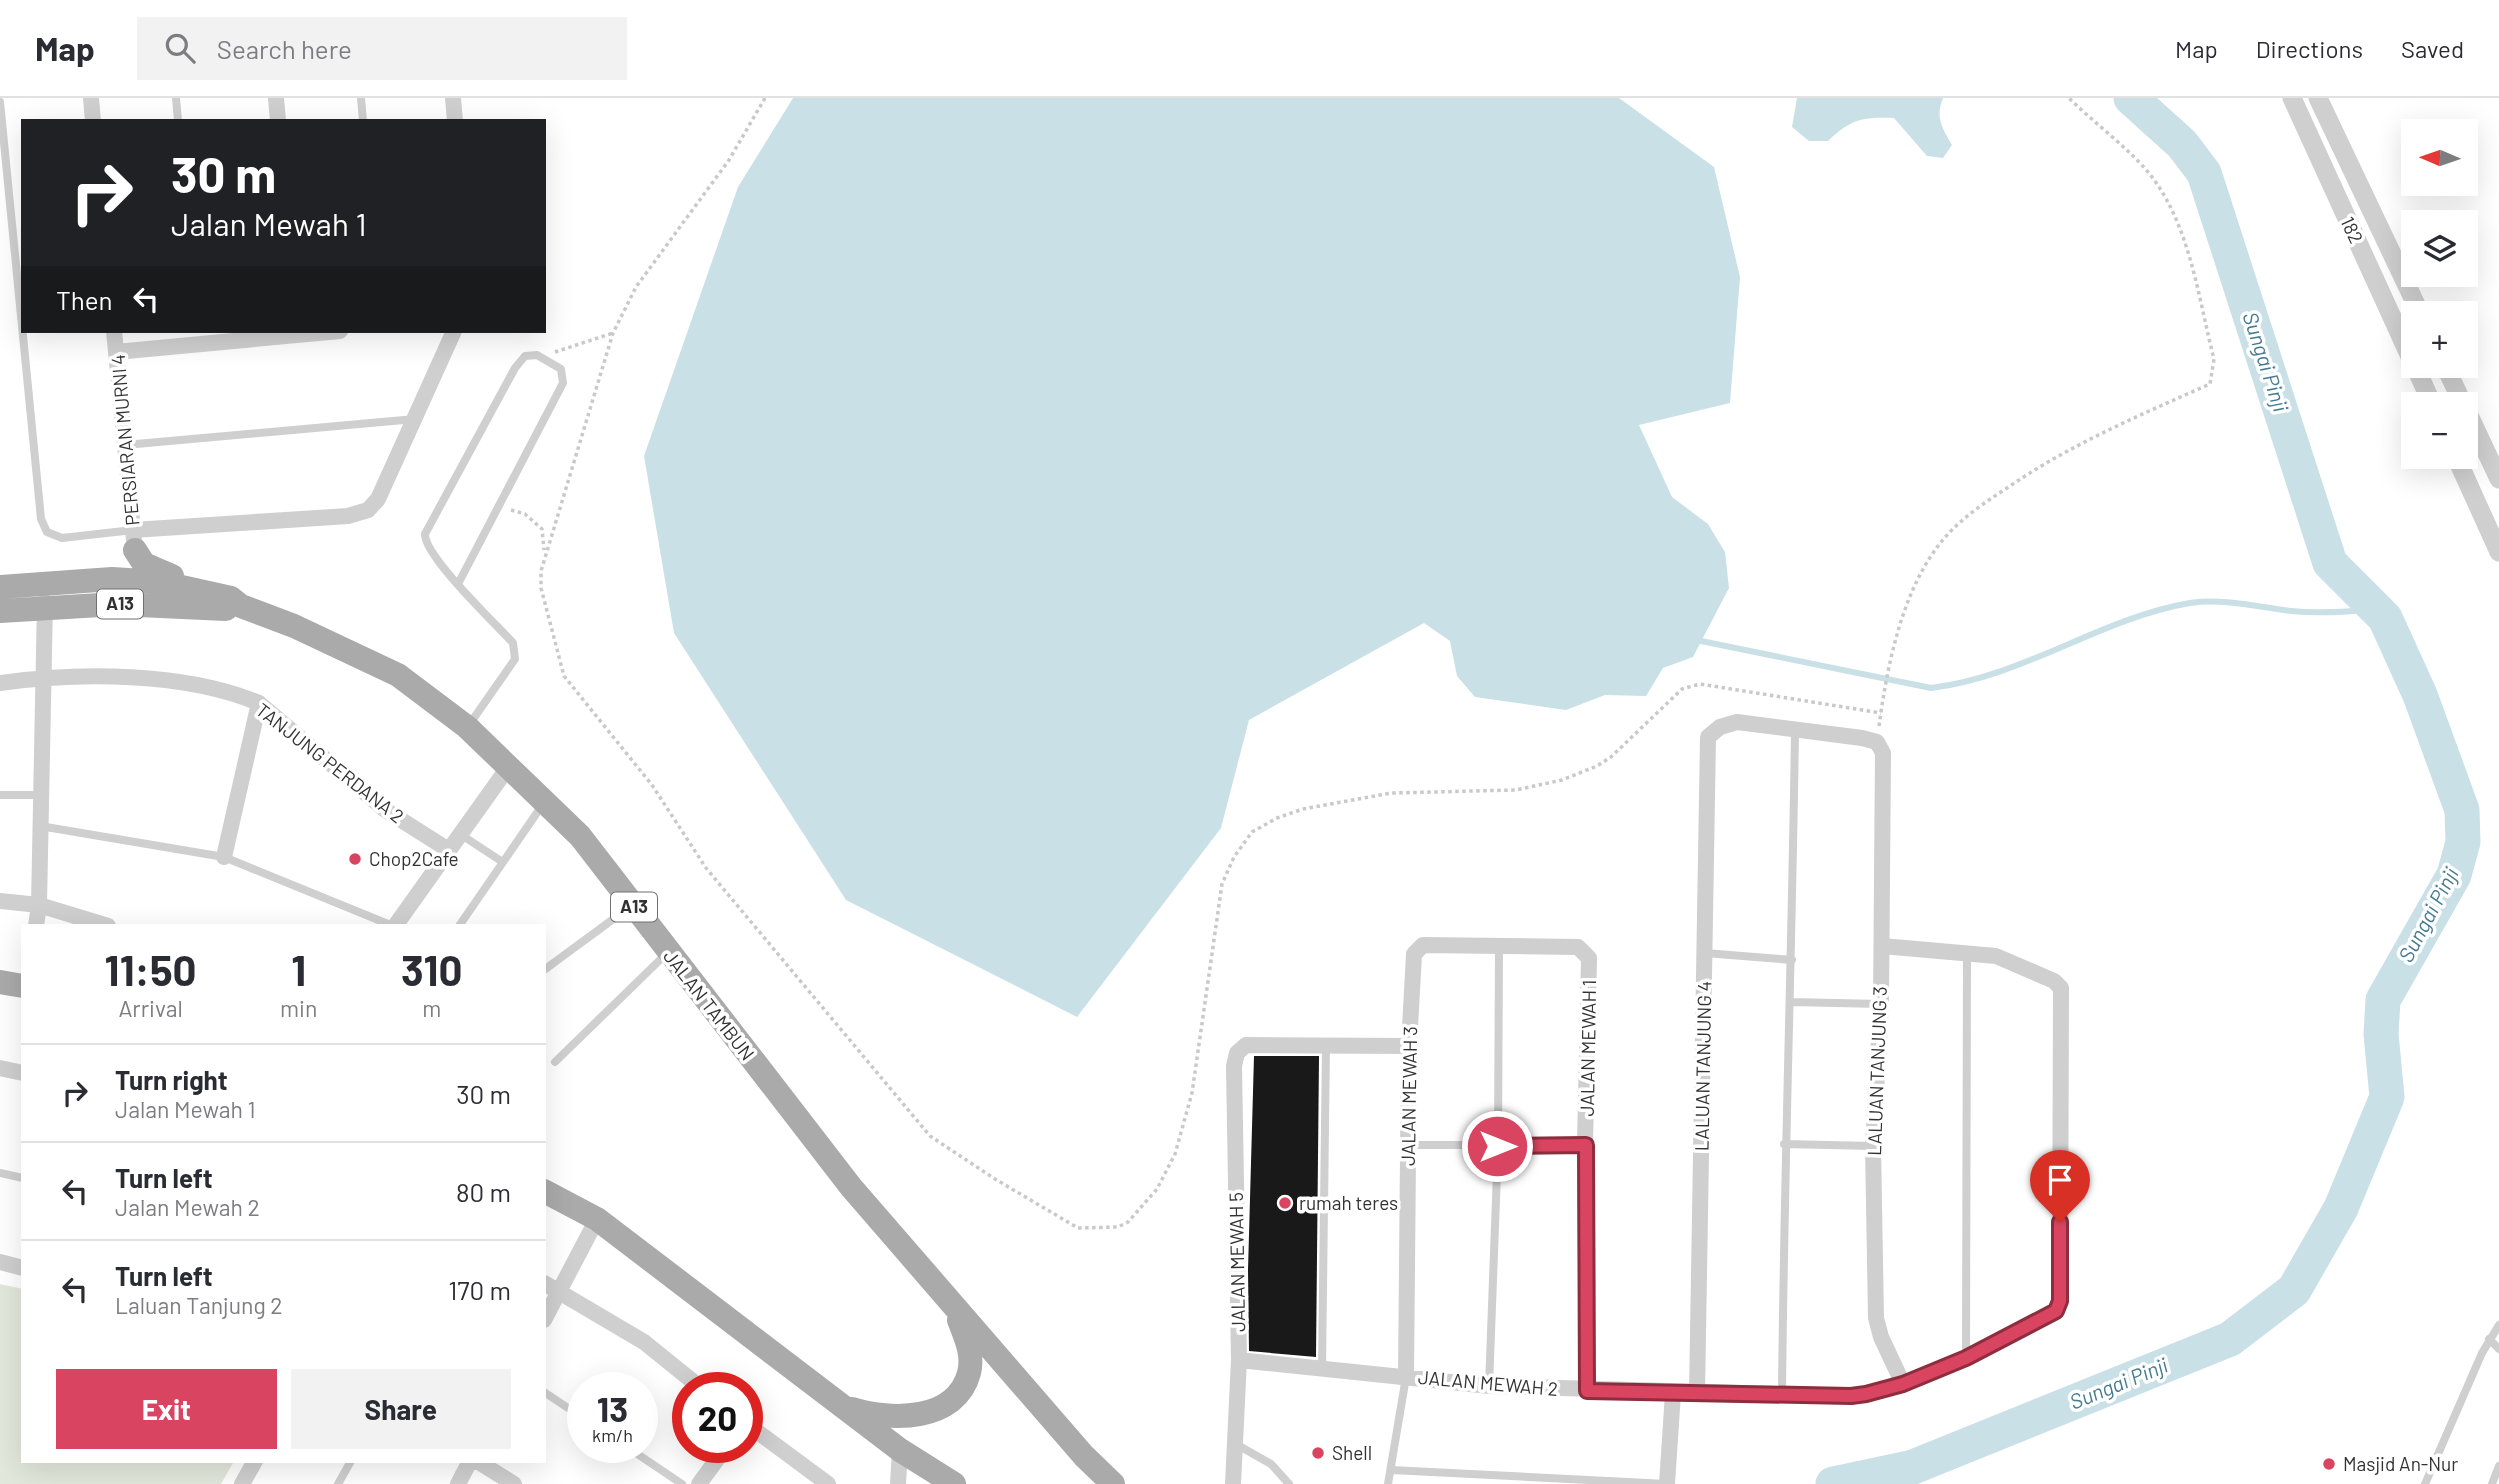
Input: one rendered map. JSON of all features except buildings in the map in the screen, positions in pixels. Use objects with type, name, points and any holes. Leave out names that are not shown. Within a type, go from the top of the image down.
[{"type":"main road","points":[[51,590],[124,567],[134,540]]},
{"type":"main road","points":[[134,540],[140,561],[149,568],[199,584],[231,601]]},
{"type":"main road","name":"JALAN TAMBUN","points":[[0,587],[51,590],[159,582],[231,601],[294,626],[398,675],[467,727],[580,836],[851,1187],[1084,1456],[1113,1484]]},
{"type":"main road","name":"JALAN TAMBUN","points":[[0,611],[51,590]]},
{"type":"main road","points":[[0,982],[21,986]]},
{"type":"main road","points":[[546,1192],[597,1219],[900,1450],[954,1484]]},
{"type":"main road","points":[[842,1406],[895,1417],[920,1415],[940,1408],[954,1397],[969,1373],[970,1358],[955,1306]]},
{"type":"street","points":[[91,98],[93,119]]},
{"type":"street","points":[[276,98],[278,119]]},
{"type":"street","points":[[453,98],[455,119]]},
{"type":"street","name":"182","points":[[2292,98],[2401,336]]},
{"type":"street","name":"182","points":[[2318,98],[2414,301]]},
{"type":"street","name":"PERSIARAN MURNI 4","points":[[114,333],[134,540]]},
{"type":"street","points":[[116,352],[199,337],[301,333]]},
{"type":"street","points":[[134,540],[348,516],[368,510],[379,499],[453,333]]},
{"type":"street","points":[[2478,434],[2499,479]]},
{"type":"street","points":[[2461,469],[2499,552]]},
{"type":"street","points":[[36,924],[39,905],[43,677],[51,590]]},
{"type":"street","name":"TANJUNG PERDANA 2","points":[[0,682],[43,677],[182,681],[221,689],[260,704],[384,809],[447,849]]},
{"type":"street","points":[[224,857],[260,704]]},
{"type":"street","name":"LALUAN TANJUNG 4","points":[[1697,1394],[1708,737],[1720,727],[1737,722],[1795,731]]},
{"type":"street","points":[[1795,731],[1880,748]]},
{"type":"street","name":"LALUAN TANJUNG 3","points":[[1880,748],[1881,1004],[1873,1146],[1876,1318],[1881,1336],[1903,1384]]},
{"type":"street","points":[[395,924],[509,766]]},
{"type":"street","points":[[0,901],[39,905],[101,924]]},
{"type":"street","name":"JALAN MEWAH 3","points":[[1406,1377],[1409,1046],[1413,959],[1417,949],[1423,945],[1499,945]]},
{"type":"street","name":"JALAN MEWAH 1","points":[[1499,945],[1578,947],[1589,957],[1586,1145],[1587,1391]]},
{"type":"street","points":[[1882,946],[1967,954]]},
{"type":"street","name":"JALAN MEWAH 2","points":[[1239,1360],[1489,1386],[1587,1391],[1851,1396],[1903,1384],[1966,1358],[2056,1311],[2060,1301],[2061,988],[2054,981],[2006,959],[1967,954]]},
{"type":"street","name":"JALAN MEWAH 5","points":[[1233,1484],[1239,1360],[1234,1066],[1237,1053],[1246,1045],[1326,1045]]},
{"type":"street","points":[[1326,1045],[1409,1046]]},
{"type":"street","points":[[0,1068],[21,1073]]},
{"type":"street","points":[[546,1316],[597,1219]]},
{"type":"street","points":[[0,1262],[21,1267]]},
{"type":"street","points":[[546,1284],[644,1342],[681,1372]]},
{"type":"street","points":[[1667,1484],[1672,1393]]},
{"type":"street","points":[[763,1436],[828,1484]]},
{"type":"street","points":[[898,1484],[900,1450]]},
{"type":"street","points":[[242,1484],[254,1463]]},
{"type":"street","points":[[458,1484],[469,1463]]},
{"type":"street","points":[[480,1463],[514,1484]]},
{"type":"street","points":[[699,1484],[714,1463]]},
{"type":"lane","points":[[176,98],[178,119]]},
{"type":"lane","points":[[361,98],[363,119]]},
{"type":"lane","points":[[0,102],[21,316]]},
{"type":"lane","points":[[23,333],[41,519],[47,532],[62,538],[134,540]]},
{"type":"lane","points":[[458,584],[563,383],[561,369],[537,355],[525,356],[515,368],[425,534],[427,547],[458,584],[513,643],[516,650],[515,659],[467,727]]},
{"type":"lane","points":[[125,445],[415,419]]},
{"type":"lane","points":[[1782,1394],[1784,1144],[1791,1002],[1795,731]]},
{"type":"lane","points":[[0,794],[41,795]]},
{"type":"lane","points":[[460,924],[544,802]]},
{"type":"lane","points":[[40,826],[224,857],[389,924]]},
{"type":"lane","points":[[459,833],[501,861]]},
{"type":"lane","points":[[546,969],[633,905]]},
{"type":"lane","points":[[1489,1386],[1497,1146],[1499,945]]},
{"type":"lane","points":[[555,1062],[668,952]]},
{"type":"lane","points":[[1705,953],[1792,960]]},
{"type":"lane","points":[[1966,1358],[1967,954]]},
{"type":"lane","points":[[1791,1002],[1881,1004]]},
{"type":"lane","points":[[1322,1369],[1326,1045]]},
{"type":"lane","points":[[1784,1144],[1873,1146]]},
{"type":"lane","points":[[1408,1145],[1586,1145]]},
{"type":"lane","points":[[0,1172],[21,1177]]},
{"type":"lane","points":[[2425,1484],[2489,1339],[2499,1325]]},
{"type":"lane","points":[[2489,1339],[2499,1349]]},
{"type":"lane","points":[[1388,1484],[1406,1377]]},
{"type":"lane","points":[[546,1393],[567,1407]]},
{"type":"lane","points":[[1234,1443],[1271,1464],[1289,1484]]},
{"type":"lane","points":[[338,1484],[350,1463]]},
{"type":"lane","points":[[651,1463],[682,1484]]},
{"type":"lane","points":[[2492,1484],[2499,1466]]},
{"type":"lane","points":[[1391,1470],[1667,1484]]},
{"type":"path","points":[[544,552],[575,463],[613,333],[636,287],[730,160],[765,98]]},
{"type":"path","points":[[1880,748],[1882,700],[1910,597],[1937,548],[1963,517],[2053,457],[2095,434],[2210,384],[2213,377],[2214,359],[2180,231],[2167,201],[2147,171],[2070,98]]},
{"type":"path","points":[[544,359],[557,351],[613,333]]},
{"type":"path","points":[[499,506],[525,514],[542,529],[544,552],[541,588],[564,676],[652,785],[706,868],[930,1136],[995,1179],[1078,1228],[1118,1227],[1128,1222],[1157,1189],[1175,1154],[1192,1093],[1222,884],[1234,856],[1252,832],[1277,818],[1303,809],[1391,793],[1516,790],[1562,780],[1597,766],[1682,689],[1700,684],[1881,713]]},
{"type":"shaded area","points":[[0,1284],[21,1289],[21,1463],[233,1463],[221,1484],[0,1484]]},
{"type":"water","points":[[793,98],[1619,98],[1714,167],[1740,277],[1730,403],[1639,425],[1672,497],[1708,524],[1725,552],[1729,588],[1693,657],[1663,668],[1646,696],[1605,695],[1566,710],[1475,697],[1457,676],[1450,641],[1424,623],[1249,720],[1221,828],[1077,1017],[846,900],[674,633],[644,456],[738,187]]},
{"type":"water","points":[[1797,98],[1943,98],[1941,122],[1952,145],[1943,158],[1927,156],[1894,118],[1858,121],[1828,141],[1809,141],[1792,127]]},
{"type":"waterway","name":"Sungai Pinji","points":[[1833,1484],[1913,1467],[2230,1339],[2294,1290],[2341,1208],[2387,1097],[2381,1034],[2383,1000],[2454,875],[2463,842],[2462,810],[2420,695],[2385,618],[2330,563],[2204,173],[2182,144],[2131,98]]},
{"type":"waterway","points":[[1701,641],[1931,688],[1966,682],[1999,672],[2125,621],[2190,603],[2228,602],[2313,612],[2377,609]]},
{"type":"place","name":"Chop2Cafe","points":[[355,859]]},
{"type":"place","name":"rumah teres","points":[[1285,1203]]},
{"type":"place","name":"Shell","points":[[1318,1453]]},
{"type":"place","name":"Masjid An-Nur","points":[[2329,1464]]},
{"type":"route","points":[[1497,1146],[1586,1145],[1587,1391],[1851,1396],[1883,1391],[1903,1384],[1966,1358],[2056,1311],[2060,1301],[2060,1222]]}]
